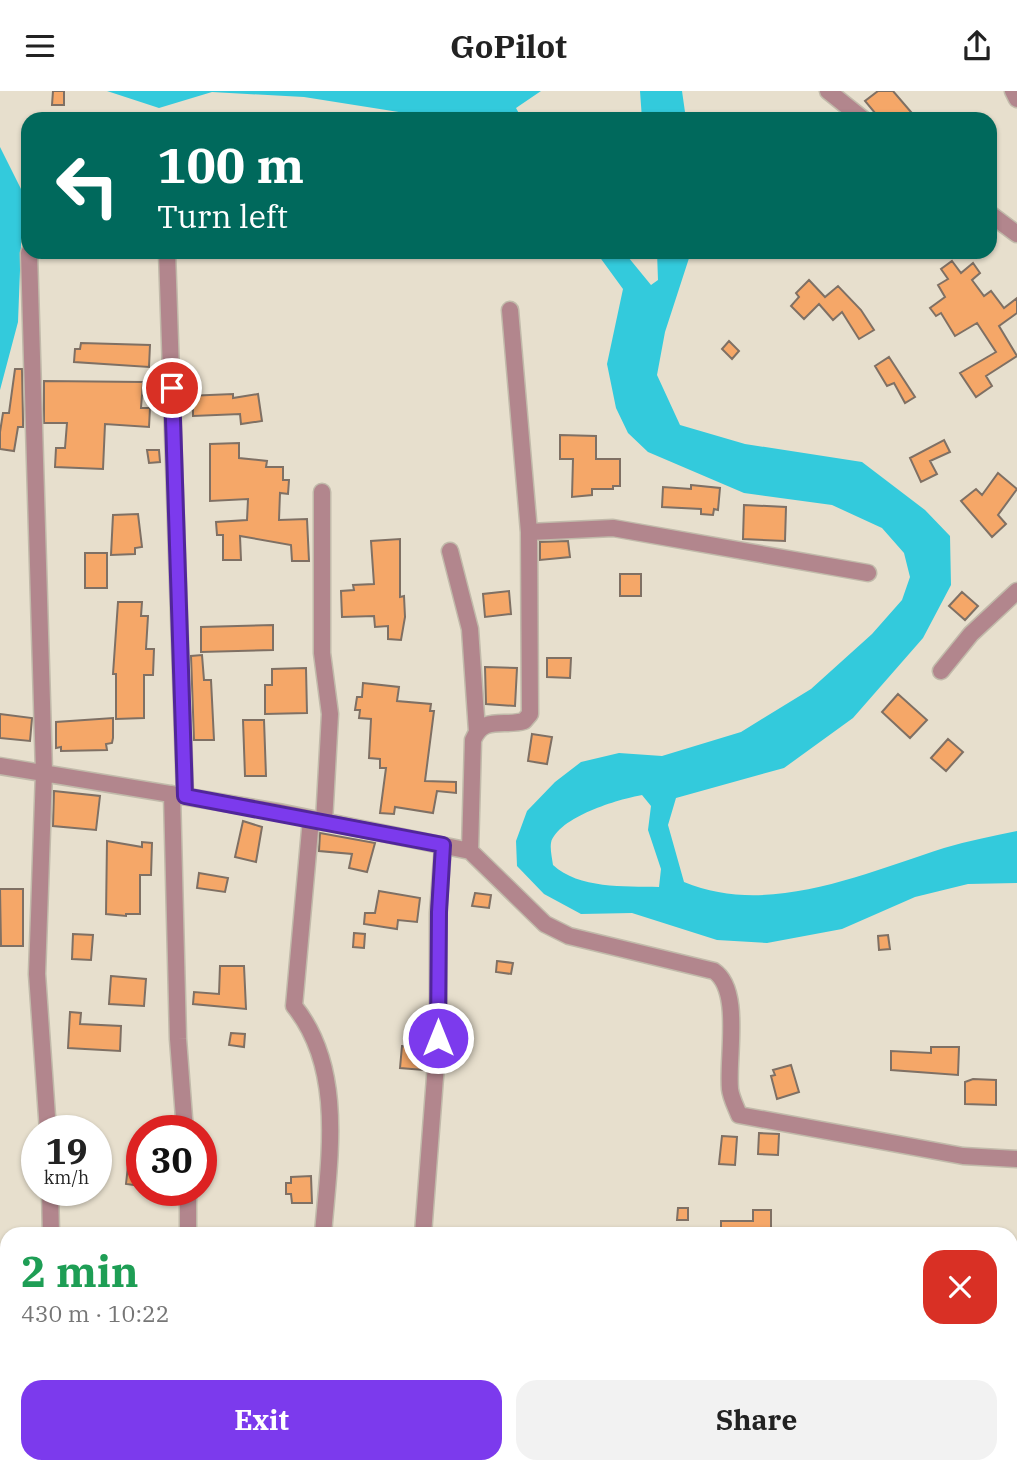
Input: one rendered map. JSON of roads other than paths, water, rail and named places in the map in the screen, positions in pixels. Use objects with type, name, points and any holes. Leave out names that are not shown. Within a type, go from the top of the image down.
[{"type":"street","points":[[828,91],[854,112]]},
{"type":"street","points":[[1013,91],[1017,99]]},
{"type":"street","points":[[997,219],[1017,234]]},
{"type":"street","points":[[29,259],[44,772],[37,974],[47,1115]]},
{"type":"street","points":[[167,259],[178,795],[178,1039],[184,1115]]},
{"type":"street","points":[[470,851],[473,740],[477,731],[485,724],[524,722],[530,714],[529,532],[510,310]]},
{"type":"street","points":[[322,492],[322,653],[330,714],[294,1006],[305,1021],[325,1067],[331,1144],[324,1227]]},
{"type":"street","points":[[529,532],[613,528],[868,573]]},
{"type":"street","points":[[450,551],[470,629],[477,731]]},
{"type":"street","points":[[941,671],[971,634],[1017,591]]},
{"type":"street","points":[[0,766],[178,795],[470,851],[545,924],[569,936],[714,971],[723,977],[729,995],[730,1091],[740,1115],[963,1156],[1017,1159]]},
{"type":"street","points":[[424,1227],[438,1038],[439,912],[443,845]]},
{"type":"street","points":[[50,1206],[51,1227]]},
{"type":"street","points":[[187,1206],[188,1227]]},
{"type":"water","points":[[107,91],[541,91],[516,108],[518,112],[399,112],[304,97],[212,92],[159,108]]},
{"type":"water","points":[[640,91],[682,91],[685,112],[642,112]]},
{"type":"water","points":[[0,147],[21,189],[21,245],[18,322],[0,390]]},
{"type":"water","points":[[601,259],[630,259],[651,285],[658,280],[657,259],[689,259],[665,332],[657,375],[680,425],[745,444],[862,462],[925,510],[950,536],[951,585],[923,638],[853,718],[784,768],[676,798],[668,825],[684,882],[716,892],[749,895],[815,888],[944,848],[1017,831],[1017,883],[968,884],[915,897],[842,929],[767,943],[717,940],[632,913],[581,914],[544,894],[517,866],[516,841],[527,811],[555,782],[581,762],[619,753],[662,756],[741,732],[811,689],[872,634],[902,600],[910,577],[904,553],[882,528],[832,505],[744,493],[648,452],[628,433],[616,408],[607,364],[623,289]],"holes":[[[642,795],[651,806],[648,830],[661,869],[659,887],[603,885],[576,878],[553,865],[551,843],[556,834],[577,817],[605,805]]]}]
